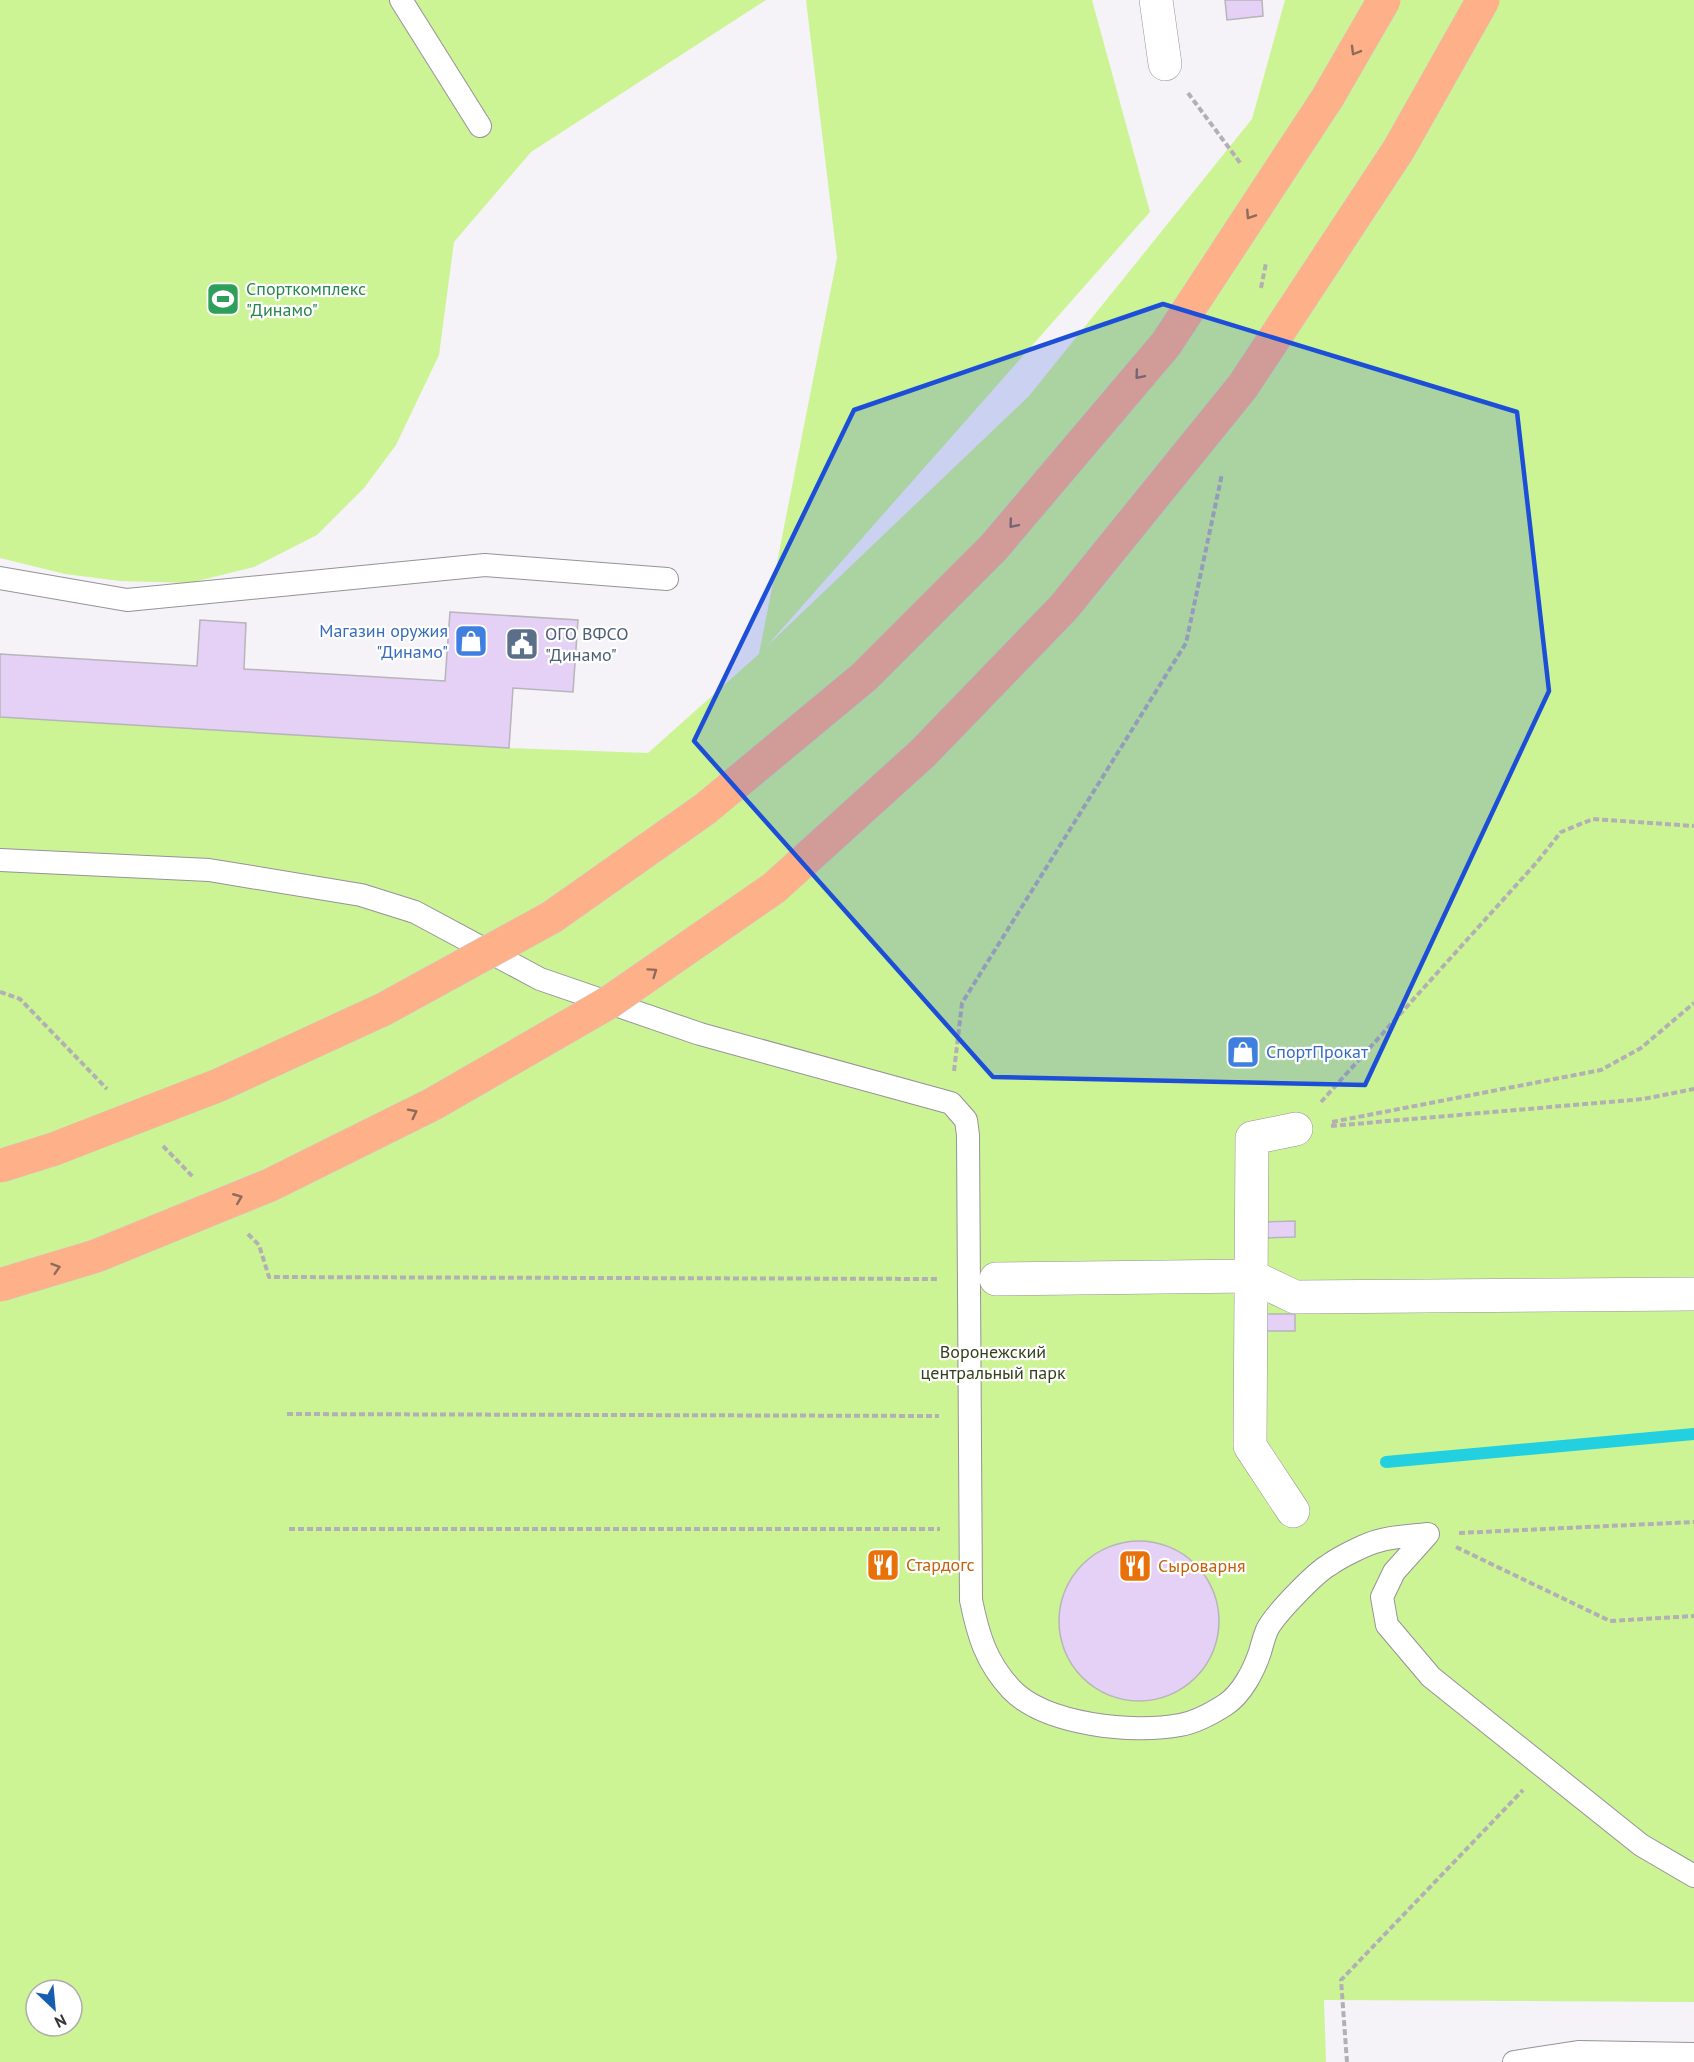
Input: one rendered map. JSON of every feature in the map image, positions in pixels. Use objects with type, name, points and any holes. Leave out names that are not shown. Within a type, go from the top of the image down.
[{"type":"main road","points":[[0,1166],[54,1149],[230,1081],[384,1009],[552,917],[705,809],[864,677],[994,547],[1166,344],[1328,97],[1384,0]]},
{"type":"main road","points":[[0,1285],[96,1256],[270,1185],[433,1104],[608,1003],[774,888],[923,753],[1064,607],[1243,386],[1399,149],[1483,0]]},
{"type":"street","points":[[1156,0],[1165,64]]},
{"type":"street","points":[[1293,1511],[1250,1446],[1252,1138],[1296,1129]]},
{"type":"street","points":[[982,1279],[1251,1276],[1295,1297],[1694,1294]]},
{"type":"lane","points":[[401,0],[480,126]]},
{"type":"lane","points":[[0,578],[127,600],[485,565],[667,579]]},
{"type":"lane","points":[[0,860],[209,870],[361,895],[415,912],[540,979],[700,1034],[951,1103],[966,1120],[982,1279],[970,1416],[971,1600],[978,1634],[990,1662],[1012,1691],[1040,1710],[1087,1724],[1146,1728],[1181,1725],[1207,1717],[1229,1702],[1244,1685],[1259,1655],[1267,1630],[1278,1613],[1328,1565],[1378,1540],[1428,1534]]},
{"type":"lane","points":[[1428,1534],[1394,1572],[1383,1597],[1387,1625],[1431,1677],[1641,1845],[1694,1876]]},
{"type":"lane","points":[[1514,2062],[1578,2052],[1694,2054]]},
{"type":"path","points":[[1165,64],[1242,165]]},
{"type":"path","points":[[1260,292],[1268,257]]},
{"type":"path","points":[[951,1103],[962,1003],[1186,643],[1223,467]]},
{"type":"path","points":[[1296,1129],[1537,862],[1561,832],[1593,819],[1694,826]]},
{"type":"path","points":[[0,992],[20,999]]},
{"type":"path","points":[[1296,1129],[1601,1070],[1641,1048],[1694,1003]]},
{"type":"path","points":[[1296,1129],[1643,1099],[1694,1089]]},
{"type":"path","points":[[269,1277],[982,1279]]},
{"type":"path","points":[[287,1414],[970,1416]]},
{"type":"path","points":[[1428,1534],[1694,1522]]},
{"type":"path","points":[[289,1529],[971,1529]]},
{"type":"path","points":[[1428,1534],[1610,1621],[1694,1616]]},
{"type":"path","points":[[1347,2062],[1341,1980],[1544,1768]]},
{"type":"highlighted area","points":[[1163,304],[1517,412],[1549,691],[1365,1085],[993,1077],[694,741],[854,410]]},
{"type":"green space","name":"Спорткомплекс \"Динамо\"","points":[[0,0],[766,0],[531,152],[454,242],[439,355],[396,445],[364,488],[317,535],[254,567],[189,583],[120,581],[65,574],[0,558]]},
{"type":"green space","name":"Воронежский центральный парк","points":[[806,0],[1092,0],[1150,212],[766,647],[1029,396],[1252,119],[1285,0],[1694,0],[1694,2002],[1324,2000],[1326,2062],[0,2062],[0,717],[509,748],[648,753],[759,654],[837,258]]},
{"type":"building","points":[[1225,0],[1262,0],[1263,16],[1227,20]]},
{"type":"building","points":[[450,612],[578,620],[573,692],[513,688],[509,748],[0,717],[0,654],[197,666],[200,620],[246,623],[244,669],[445,681]]},
{"type":"building","points":[[1295,1221],[1295,1237],[1262,1238],[1262,1222]]},
{"type":"building","points":[[1261,1314],[1295,1314],[1295,1331],[1261,1331]]},
{"type":"building","points":[[1139,1541],[1155,1542],[1170,1547],[1184,1554],[1196,1564],[1206,1576],[1213,1590],[1218,1605],[1218,1637],[1213,1652],[1206,1666],[1196,1678],[1184,1688],[1170,1695],[1155,1700],[1139,1701],[1123,1700],[1108,1695],[1094,1688],[1082,1678],[1072,1666],[1065,1652],[1060,1637],[1059,1621],[1060,1605],[1065,1590],[1072,1576],[1082,1564],[1094,1554],[1108,1547],[1123,1542]]},
{"type":"waterway","points":[[1386,1462],[1694,1434]]},
{"type":"place","name":"Спорткомплекс \"Динамо\"","points":[[223,299]]},
{"type":"place","name":"Магазин оружия \"Динамо\"","points":[[471,641]]},
{"type":"place","name":"ОГО ВФСО \"Динамо\"","points":[[522,644]]},
{"type":"place","name":"СпортПрокат","points":[[1243,1052]]},
{"type":"place","name":"Стардогс","points":[[883,1565]]},
{"type":"place","name":"Сыроварня","points":[[1135,1566]]}]
